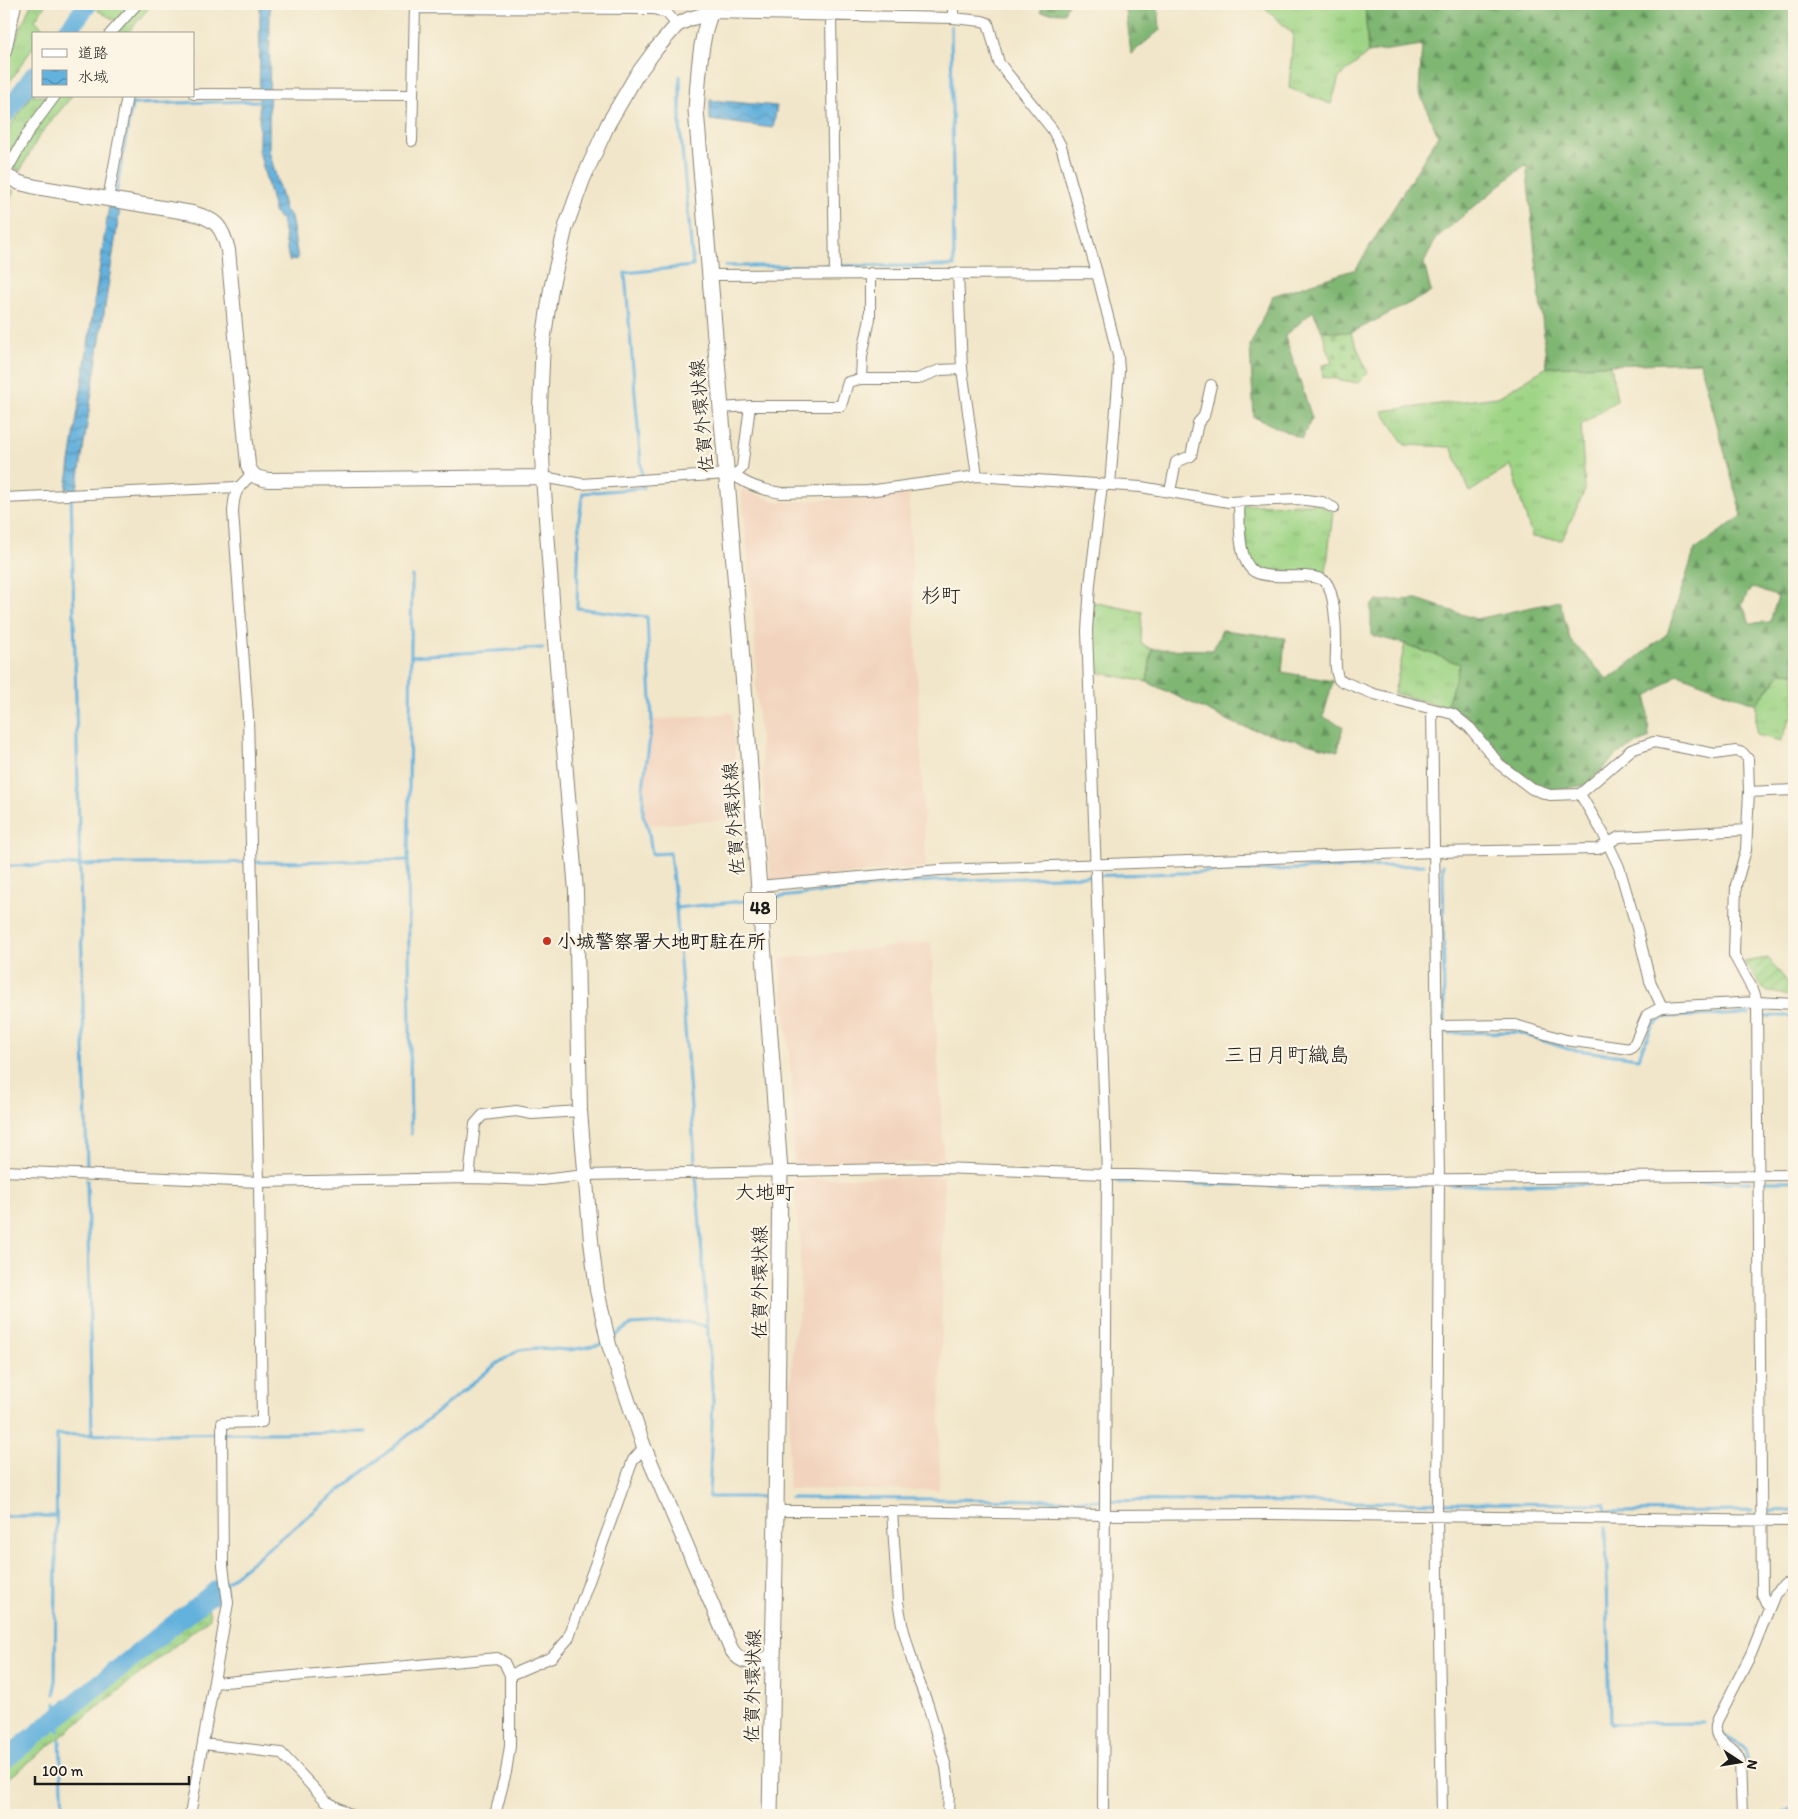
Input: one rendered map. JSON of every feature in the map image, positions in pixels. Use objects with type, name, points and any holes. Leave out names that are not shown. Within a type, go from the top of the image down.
[{"type":"main road","name":"佐賀外環状線","points":[[712,8],[702,46],[696,110],[720,408],[731,475],[741,647],[780,1171],[770,1815]]},
{"type":"street","points":[[4,51],[14,4]]},
{"type":"street","points":[[112,32],[137,4]]},
{"type":"street","points":[[953,4],[953,18]]},
{"type":"street","points":[[412,141],[415,6],[654,6],[667,13],[677,25]]},
{"type":"street","points":[[773,1656],[761,1662],[745,1662],[736,1657],[731,1649],[644,1447],[608,1341],[595,1270],[580,1110],[576,891],[556,654],[543,477],[540,407],[543,342],[550,289],[566,226],[583,179],[608,124],[636,76],[656,49],[677,25],[712,8],[831,16],[953,18],[982,21],[988,24],[999,63],[1052,128],[1061,146],[1118,356],[1119,371],[1106,485],[1090,584],[1087,631],[1107,1174],[1103,1815]]},
{"type":"street","points":[[831,16],[835,273]]},
{"type":"street","points":[[195,94],[413,95]]},
{"type":"street","points":[[54,98],[30,131],[4,175],[20,183],[36,187],[206,217],[216,223],[224,234],[228,250],[247,455],[251,474],[255,478],[269,480],[543,477],[582,484],[731,475],[742,468],[750,406]]},
{"type":"street","points":[[108,199],[127,98]]},
{"type":"street","points":[[860,379],[862,356],[870,319],[870,273]]},
{"type":"street","points":[[958,273],[962,368],[977,476]]},
{"type":"street","points":[[709,275],[1097,273]]},
{"type":"street","points":[[720,408],[750,406],[841,406],[848,382],[860,379],[917,379],[940,370],[962,368]]},
{"type":"street","points":[[1170,491],[1176,462],[1190,456],[1198,423],[1204,416],[1211,385]]},
{"type":"street","points":[[190,1815],[228,1603],[223,1566],[222,1423],[262,1422],[259,1182],[248,717],[233,512],[237,487],[251,474]]},
{"type":"street","points":[[731,475],[771,492],[782,493],[868,491],[977,476],[1140,487],[1239,503],[1297,499],[1322,502],[1334,508]]},
{"type":"street","points":[[4,498],[237,487]]},
{"type":"street","points":[[1239,503],[1242,555],[1246,564],[1255,572],[1264,574],[1315,577],[1325,580],[1331,590],[1336,638],[1336,672],[1339,680],[1374,694],[1453,714],[1470,728],[1499,764],[1532,789],[1550,795],[1580,794],[1631,750],[1654,742],[1715,754],[1743,752],[1748,759],[1750,766],[1746,850],[1736,885],[1734,955],[1754,992],[1757,1002],[1762,1594],[1769,1609]]},
{"type":"street","points":[[1432,710],[1439,1178],[1437,1516],[1442,1815]]},
{"type":"street","points":[[1749,792],[1794,790]]},
{"type":"street","points":[[1580,794],[1619,867],[1650,981],[1662,1007]]},
{"type":"street","points":[[758,886],[939,870],[1434,852],[1598,849],[1619,837],[1747,830]]},
{"type":"street","points":[[1437,1026],[1515,1025],[1566,1040],[1630,1050],[1647,1015],[1662,1007],[1757,1002],[1794,1004]]},
{"type":"street","points":[[469,1178],[475,1124],[483,1115],[516,1111],[532,1114],[580,1110]]},
{"type":"street","points":[[4,1172],[259,1182],[469,1178],[542,1180],[585,1175],[941,1168],[1296,1181],[1794,1175]]},
{"type":"street","points":[[510,1675],[552,1657],[568,1639],[633,1460],[644,1447]]},
{"type":"street","points":[[776,1511],[1105,1515],[1269,1514],[1794,1521]]},
{"type":"street","points":[[892,1511],[898,1602],[902,1624],[946,1768],[949,1791],[948,1815]]},
{"type":"street","points":[[1742,1815],[1738,1753],[1717,1738],[1714,1731],[1717,1721],[1751,1654],[1775,1594],[1785,1584],[1794,1582]]},
{"type":"street","points":[[214,1682],[497,1658],[504,1662],[510,1675],[510,1746],[506,1772],[495,1815]]},
{"type":"street","points":[[203,1744],[281,1753],[326,1801],[351,1815]]},
{"type":"shaded area","points":[[741,489],[779,502],[869,498],[909,494],[926,867],[771,881],[756,688],[754,615]]},
{"type":"shaded area","points":[[732,713],[740,819],[649,825],[644,815],[645,783],[653,720]]},
{"type":"shaded area","points":[[931,942],[944,1162],[794,1165],[792,1081],[779,959]]},
{"type":"shaded area","points":[[944,1176],[939,1490],[788,1489],[793,1340],[800,1309],[800,1240],[793,1179]]},
{"type":"green space","points":[[31,4],[46,4],[35,20],[45,30],[44,32],[32,32],[32,49],[4,90],[4,64]]},
{"type":"green space","points":[[102,4],[152,4],[129,32],[116,32],[123,25],[97,10]]},
{"type":"green space","points":[[1042,4],[1068,4],[1064,13],[1041,12]]},
{"type":"green space","points":[[1112,4],[1158,4],[1160,30],[1131,54],[1126,11]]},
{"type":"green space","points":[[1268,4],[1365,4],[1368,53],[1339,78],[1331,104],[1289,88],[1293,34],[1266,9]]},
{"type":"green space","points":[[1365,4],[1794,4],[1794,673],[1781,672],[1756,704],[1678,674],[1647,697],[1649,738],[1619,753],[1586,785],[1551,791],[1522,777],[1465,715],[1446,707],[1460,664],[1405,644],[1371,635],[1371,606],[1376,601],[1417,599],[1476,619],[1560,601],[1570,639],[1608,680],[1667,634],[1695,549],[1742,516],[1700,362],[1547,367],[1526,164],[1436,238],[1424,263],[1431,292],[1351,333],[1322,331],[1313,311],[1285,336],[1312,418],[1302,439],[1254,417],[1250,346],[1272,296],[1356,269],[1438,136],[1419,91],[1422,45],[1368,53]],"holes":[[[1751,587],[1778,597],[1770,622],[1750,623],[1742,604]]]},
{"type":"green space","points":[[32,94],[32,98],[70,98],[39,136],[20,171],[4,161],[4,136]]},
{"type":"green space","points":[[4,186],[14,191],[4,218]]},
{"type":"green space","points":[[1322,331],[1351,333],[1368,373],[1358,383],[1323,377],[1322,365],[1332,363]]},
{"type":"green space","points":[[1611,365],[1617,400],[1581,425],[1585,490],[1562,540],[1532,537],[1510,465],[1470,492],[1451,447],[1405,445],[1382,411],[1498,397],[1547,367]]},
{"type":"green space","points":[[1317,504],[1333,512],[1326,573],[1262,570],[1248,560],[1242,505]]},
{"type":"green space","points":[[1093,602],[1142,612],[1141,644],[1152,649],[1147,682],[1095,672],[1092,628]]},
{"type":"green space","points":[[1222,630],[1285,638],[1282,672],[1333,681],[1323,717],[1343,726],[1338,751],[1240,726],[1147,682],[1152,649],[1213,650]]},
{"type":"green space","points":[[1405,644],[1461,664],[1446,707],[1394,693]]},
{"type":"green space","points":[[1782,672],[1794,673],[1794,717],[1791,717],[1781,741],[1756,735],[1756,704]]},
{"type":"green space","points":[[1768,958],[1794,990],[1787,996],[1764,990],[1744,962]]},
{"type":"green space","points":[[208,1606],[210,1618],[4,1782],[4,1770]]},
{"type":"water","points":[[260,4],[270,4],[269,150],[285,210],[291,216],[298,259],[289,261],[282,220],[275,214],[259,151]]},
{"type":"water","points":[[710,100],[777,106],[773,128],[710,120]]},
{"type":"water","points":[[109,206],[120,208],[77,490],[66,489]]},
{"type":"waterway","points":[[67,32],[88,4]]},
{"type":"waterway","points":[[839,266],[954,266],[951,26]]},
{"type":"waterway","points":[[680,76],[680,126],[693,266],[625,273],[643,488],[583,493],[579,519],[577,608],[647,617],[652,723],[643,788],[643,815],[648,827],[652,854],[670,853],[676,908],[713,1401],[709,1497],[762,1497]]},
{"type":"waterway","points":[[4,116],[32,78]]},
{"type":"waterway","points":[[116,193],[132,104],[259,101]]},
{"type":"waterway","points":[[725,266],[831,266]]},
{"type":"waterway","points":[[71,489],[87,1171]]},
{"type":"waterway","points":[[411,1134],[408,860],[412,576]]},
{"type":"waterway","points":[[411,656],[543,648]]},
{"type":"waterway","points":[[4,866],[408,860]]},
{"type":"waterway","points":[[771,898],[930,881],[1424,865]]},
{"type":"waterway","points":[[1443,865],[1444,1020]]},
{"type":"waterway","points":[[676,908],[744,901]]},
{"type":"waterway","points":[[1448,1033],[1517,1032],[1568,1049],[1638,1058],[1653,1025],[1666,1017],[1749,1014]]},
{"type":"waterway","points":[[1763,1016],[1794,1016]]},
{"type":"waterway","points":[[87,1180],[92,1435]]},
{"type":"waterway","points":[[1765,1181],[1794,1181]]},
{"type":"waterway","points":[[1117,1182],[1285,1186]]},
{"type":"waterway","points":[[1449,1185],[1751,1182]]},
{"type":"waterway","points":[[1306,1187],[1427,1185]]},
{"type":"waterway","points":[[611,1339],[630,1325],[686,1322],[708,1327]]},
{"type":"waterway","points":[[218,1589],[495,1365],[519,1350],[536,1348],[570,1350],[604,1344]]},
{"type":"waterway","points":[[55,1694],[57,1435],[366,1432]]},
{"type":"waterway","points":[[791,1498],[1605,1504],[1606,1512],[1753,1511]]},
{"type":"waterway","points":[[1770,1511],[1794,1510]]},
{"type":"waterway","points":[[4,1516],[56,1516]]},
{"type":"waterway","points":[[1606,1527],[1610,1724],[1703,1723]]},
{"type":"waterway","points":[[4,1760],[218,1589]]},
{"type":"waterway","points":[[56,1703],[59,1731]]},
{"type":"waterway","points":[[1722,1734],[1746,1749],[1748,1755],[1746,1768]]},
{"type":"waterway","points":[[60,1740],[63,1815]]},
{"type":"waterway","points":[[1781,1815],[1794,1807]]},
{"type":"place","name":"小城警察署大地町駐在所","points":[[547,941]]},
{"type":"district","name":"杉町","points":[[941,595]]},
{"type":"district","name":"三日月町織島","points":[[1287,1055]]},
{"type":"district","name":"大地町","points":[[765,1192]]}]
